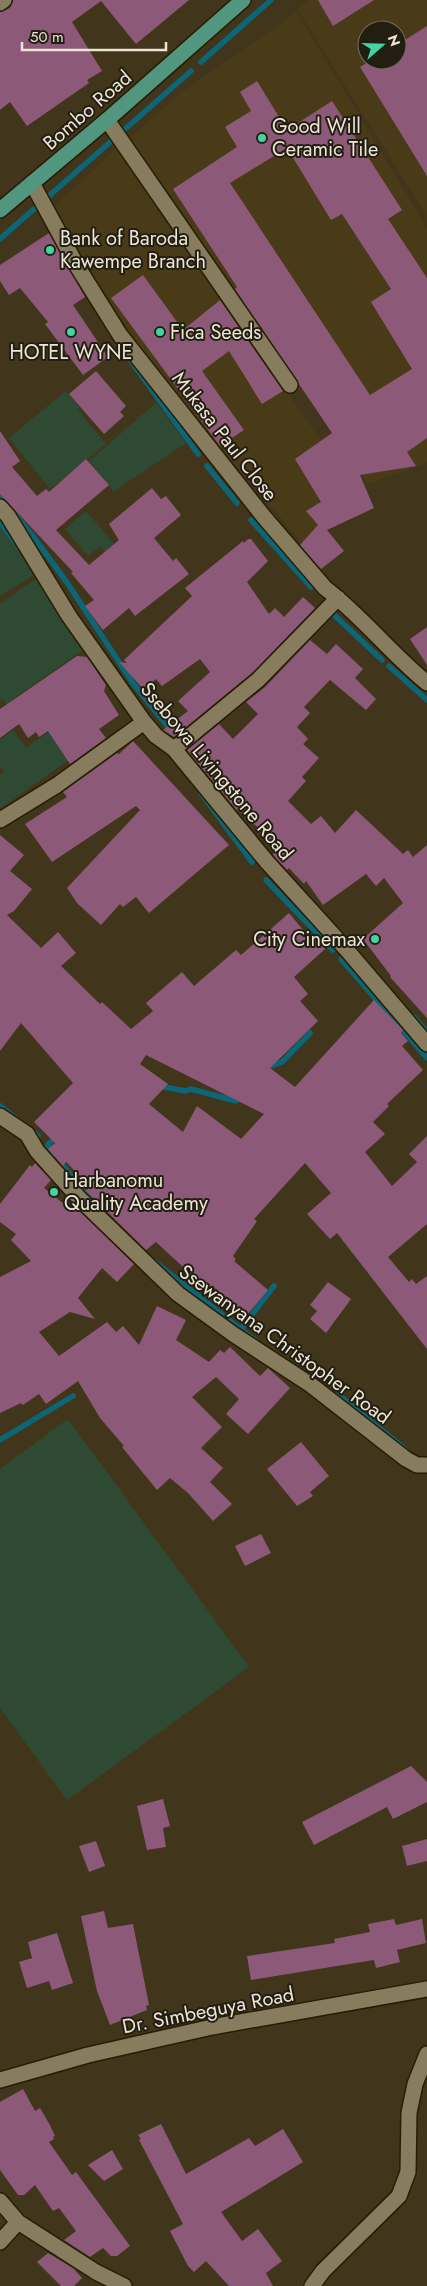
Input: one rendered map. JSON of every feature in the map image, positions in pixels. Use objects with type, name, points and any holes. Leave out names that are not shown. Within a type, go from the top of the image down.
[{"type":"main road","name":"Bombo Road","points":[[0,210],[107,120],[243,0]]},
{"type":"street","points":[[0,3],[4,0]]},
{"type":"street","points":[[107,120],[290,385]]},
{"type":"street","name":"Mukasa Paul Close","points":[[32,183],[77,266],[120,335],[264,517],[325,588],[338,598],[406,666],[427,683]]},
{"type":"street","name":"Ssebowa Livingstone Road","points":[[0,507],[8,516],[69,616],[144,722],[156,736],[174,749],[267,862],[346,949],[427,1044]]},
{"type":"street","points":[[174,749],[258,680],[338,598]]},
{"type":"street","points":[[0,820],[57,785],[144,722]]},
{"type":"street","name":"Ssewanyana Christopher Road","points":[[0,1116],[26,1134],[37,1151],[80,1199],[178,1294],[233,1334],[311,1385],[406,1459],[417,1465],[427,1465]]},
{"type":"street","name":"Dr. Simbeguya Road","points":[[0,2080],[88,2055],[212,2027],[427,1989]]},
{"type":"street","points":[[312,2286],[323,2271],[399,2196],[408,2172],[409,2113],[415,2084],[427,2054]]},
{"type":"street","points":[[0,2201],[18,2222],[96,2272],[124,2286]]},
{"type":"street","points":[[0,2242],[18,2222]]},
{"type":"shaded area","points":[[308,0],[427,0],[427,216],[297,9]]},
{"type":"shaded area","points":[[297,12],[427,228],[427,277],[397,296],[427,342],[427,463],[368,484],[128,139],[182,92]]},
{"type":"shaded area","name":"Fica Seeds","points":[[117,147],[370,511],[334,526],[305,546],[168,387],[116,312],[53,209]]},
{"type":"green space","points":[[66,391],[80,408],[78,410],[106,444],[50,489],[9,438]]},
{"type":"green space","points":[[156,403],[186,443],[114,491],[89,461]]},
{"type":"green space","points":[[86,511],[120,551],[111,559],[100,546],[88,556],[65,529]]},
{"type":"green space","points":[[0,526],[37,573],[0,596]]},
{"type":"green space","points":[[38,577],[86,648],[11,700],[13,705],[9,707],[3,699],[0,701],[0,604]]},
{"type":"green space","points":[[71,716],[91,744],[0,809],[0,775],[4,772],[0,767],[0,740],[13,730],[26,748]]},
{"type":"green space","points":[[68,1419],[249,1667],[67,1800],[0,1708],[0,1469]]},
{"type":"building","points":[[13,0],[189,0],[136,44],[101,1],[72,22],[102,71],[87,80],[89,83],[27,126],[10,102],[0,110],[0,12],[10,8]]},
{"type":"building","points":[[318,0],[374,0],[333,26]]},
{"type":"building","points":[[427,26],[427,176],[362,70],[407,70],[407,39]]},
{"type":"building","points":[[257,81],[287,130],[332,101],[402,210],[388,219],[427,278],[427,438],[407,452],[416,466],[360,475],[374,508],[327,530],[344,551],[321,569],[300,545],[318,525],[306,511],[321,502],[295,459],[332,433],[235,289],[237,287],[173,189],[237,147],[225,127],[251,111],[240,92]],"holes":[[[287,148],[331,220],[342,214],[391,289],[371,302],[412,369],[370,395],[230,183]]]},
{"type":"building","points":[[49,233],[85,297],[73,305],[108,357],[83,375],[45,324],[48,322],[20,288],[9,295],[0,281],[0,265]]},
{"type":"building","name":"Fica Seeds","points":[[143,275],[183,330],[220,300],[283,391],[262,404],[229,351],[202,371],[244,430],[220,446],[111,298]]},
{"type":"building","points":[[96,371],[126,406],[120,412],[124,416],[104,434],[69,394]]},
{"type":"building","points":[[0,431],[20,461],[12,467],[37,496],[46,489],[49,492],[86,459],[109,485],[56,530],[89,565],[119,540],[109,524],[152,488],[161,499],[166,496],[181,515],[154,538],[173,561],[176,558],[189,574],[135,616],[129,608],[103,630],[85,606],[94,600],[71,573],[73,572],[0,494]]},
{"type":"building","points":[[248,539],[251,539],[268,561],[247,582],[269,614],[275,608],[284,617],[303,597],[315,608],[252,673],[174,737],[163,730],[188,711],[178,701],[210,672],[200,659],[162,686],[156,679],[144,690],[119,662],[127,663],[124,660],[192,596],[185,588]]},
{"type":"building","points":[[427,627],[427,665],[410,639]]},
{"type":"building","points":[[310,640],[327,654],[336,644],[363,669],[355,678],[376,699],[366,710],[330,680],[304,707],[310,713],[297,727],[308,739],[303,744],[319,758],[302,777],[306,781],[288,801],[311,824],[321,816],[335,833],[356,810],[403,854],[408,850],[413,857],[427,845],[427,1018],[390,977],[363,939],[403,903],[384,878],[376,886],[366,874],[323,905],[306,881],[304,884],[274,856],[273,854],[276,851],[259,832],[261,830],[235,808],[187,750],[219,724],[233,739],[258,714],[246,702],[265,687]]},
{"type":"building","points":[[77,656],[87,657],[106,685],[104,691],[119,715],[99,729],[106,738],[70,764],[48,731],[39,737],[36,732],[28,738],[19,724],[0,738],[0,709]]},
{"type":"building","points":[[133,741],[229,845],[149,913],[136,897],[123,907],[120,904],[101,925],[77,903],[67,888],[140,810],[136,806],[52,862],[25,824],[67,797],[63,792],[117,753],[119,754]]},
{"type":"building","points":[[0,835],[24,855],[10,871],[32,889],[14,911],[7,915],[41,948],[58,932],[76,953],[61,966],[100,1004],[102,1002],[131,1029],[153,1011],[146,1003],[182,972],[194,986],[236,950],[241,955],[289,913],[309,937],[312,935],[325,949],[294,977],[308,994],[300,1001],[318,1021],[270,1068],[295,1087],[374,1000],[403,1030],[401,1033],[408,1041],[402,1046],[423,1070],[387,1104],[389,1106],[373,1122],[385,1134],[365,1152],[392,1186],[417,1162],[409,1154],[427,1136],[427,1224],[388,1257],[409,1282],[412,1279],[416,1284],[427,1276],[427,1349],[337,1233],[330,1239],[307,1214],[331,1193],[305,1163],[254,1219],[257,1221],[233,1256],[236,1259],[234,1261],[268,1290],[247,1315],[212,1286],[208,1290],[156,1242],[146,1250],[86,1191],[90,1186],[66,1162],[63,1166],[48,1149],[55,1143],[34,1122],[73,1083],[21,1023],[0,1051]],"holes":[[[146,1055],[264,1114],[241,1139],[197,1106],[183,1132],[149,1104],[168,1084],[140,1064]]]},
{"type":"building","points":[[35,1163],[51,1180],[44,1188],[70,1209],[73,1205],[134,1264],[117,1282],[102,1268],[78,1298],[95,1319],[70,1312],[39,1332],[59,1356],[107,1322],[116,1332],[123,1326],[139,1345],[157,1306],[186,1320],[176,1340],[209,1362],[220,1350],[224,1353],[230,1347],[260,1376],[268,1368],[290,1388],[248,1434],[226,1414],[239,1399],[216,1377],[192,1397],[222,1427],[201,1448],[223,1468],[210,1482],[232,1504],[213,1521],[188,1493],[170,1478],[157,1490],[100,1418],[78,1381],[46,1404],[39,1394],[23,1405],[21,1403],[0,1413],[0,1277],[31,1261],[11,1240],[16,1234],[0,1222],[0,1204],[30,1165],[32,1167]]},
{"type":"building","points":[[328,1282],[351,1299],[326,1333],[310,1319],[317,1311],[310,1305]]},
{"type":"building","points":[[301,1442],[329,1476],[310,1492],[313,1496],[297,1506],[267,1469]]},
{"type":"building","points":[[261,1534],[271,1553],[245,1566],[235,1546]]},
{"type":"building","points":[[411,1766],[427,1782],[427,1802],[393,1819],[387,1807],[314,1845],[302,1822]]},
{"type":"building","points":[[163,1799],[170,1826],[163,1828],[166,1847],[147,1850],[137,1806]]},
{"type":"building","points":[[427,1839],[427,1861],[407,1866],[402,1846]]},
{"type":"building","points":[[96,1841],[105,1866],[89,1872],[79,1846]]},
{"type":"building","points":[[104,1911],[108,1928],[133,1924],[149,2005],[146,2006],[147,2010],[110,2025],[97,1991],[81,1916]]},
{"type":"building","points":[[394,1919],[396,1925],[422,1919],[426,1943],[397,1950],[400,1962],[376,1968],[374,1960],[251,1980],[247,1956],[335,1943],[334,1939],[370,1932],[368,1924]]},
{"type":"building","points":[[57,1933],[73,1983],[52,1990],[49,1981],[27,1988],[19,1962],[32,1958],[28,1942]]},
{"type":"building","points":[[23,2089],[35,2111],[40,2108],[50,2125],[55,2136],[49,2142],[72,2175],[76,2172],[130,2246],[117,2256],[111,2256],[103,2248],[90,2257],[64,2240],[76,2231],[59,2208],[53,2211],[35,2185],[24,2195],[18,2195],[0,2170],[0,2102]]},
{"type":"building","points":[[161,2124],[186,2174],[249,2138],[255,2146],[283,2129],[303,2162],[221,2212],[242,2241],[258,2229],[282,2261],[266,2273],[273,2286],[229,2286],[206,2261],[194,2272],[188,2266],[170,2231],[183,2224],[138,2135]]},
{"type":"building","points":[[112,2150],[123,2169],[104,2181],[88,2165]]},
{"type":"building","points":[[48,2253],[73,2268],[82,2278],[74,2286],[61,2286],[37,2262]]},
{"type":"waterway","points":[[201,62],[271,0]]},
{"type":"waterway","points":[[0,239],[191,71]]},
{"type":"waterway","points":[[128,357],[198,454]]},
{"type":"waterway","points":[[207,466],[237,503]]},
{"type":"waterway","points":[[0,496],[66,581],[132,682],[172,732]]},
{"type":"waterway","points":[[251,520],[311,587]]},
{"type":"waterway","points":[[0,522],[19,547]]},
{"type":"waterway","points":[[333,614],[382,660]]},
{"type":"waterway","points":[[389,666],[427,700]]},
{"type":"waterway","points":[[201,793],[252,862]]},
{"type":"waterway","points":[[266,880],[333,950]]},
{"type":"waterway","points":[[341,959],[427,1058]]},
{"type":"waterway","points":[[414,1017],[427,1032]]},
{"type":"waterway","points":[[268,1067],[282,1062],[310,1033]]},
{"type":"waterway","points":[[158,1086],[186,1091],[191,1089],[236,1101],[241,1095]]},
{"type":"waterway","points":[[0,1106],[38,1136]]},
{"type":"waterway","points":[[53,1154],[47,1146],[56,1136]]},
{"type":"waterway","points":[[59,1161],[95,1204]]},
{"type":"waterway","points":[[155,1262],[256,1341]]},
{"type":"waterway","points":[[241,1329],[274,1286]]},
{"type":"waterway","points":[[329,1393],[343,1398],[405,1449]]},
{"type":"waterway","points":[[0,1440],[73,1396]]},
{"type":"place","name":"Good Will Ceramic Tile","points":[[262,138]]},
{"type":"place","name":"Bank of Baroda Kawempe Branch","points":[[50,250]]},
{"type":"place","name":"HOTEL WYNE","points":[[71,332]]},
{"type":"place","name":"Fica Seeds","points":[[160,332]]},
{"type":"place","name":"City Cinemax","points":[[375,939]]},
{"type":"place","name":"Harbanomu Quality Academy","points":[[54,1192]]}]
